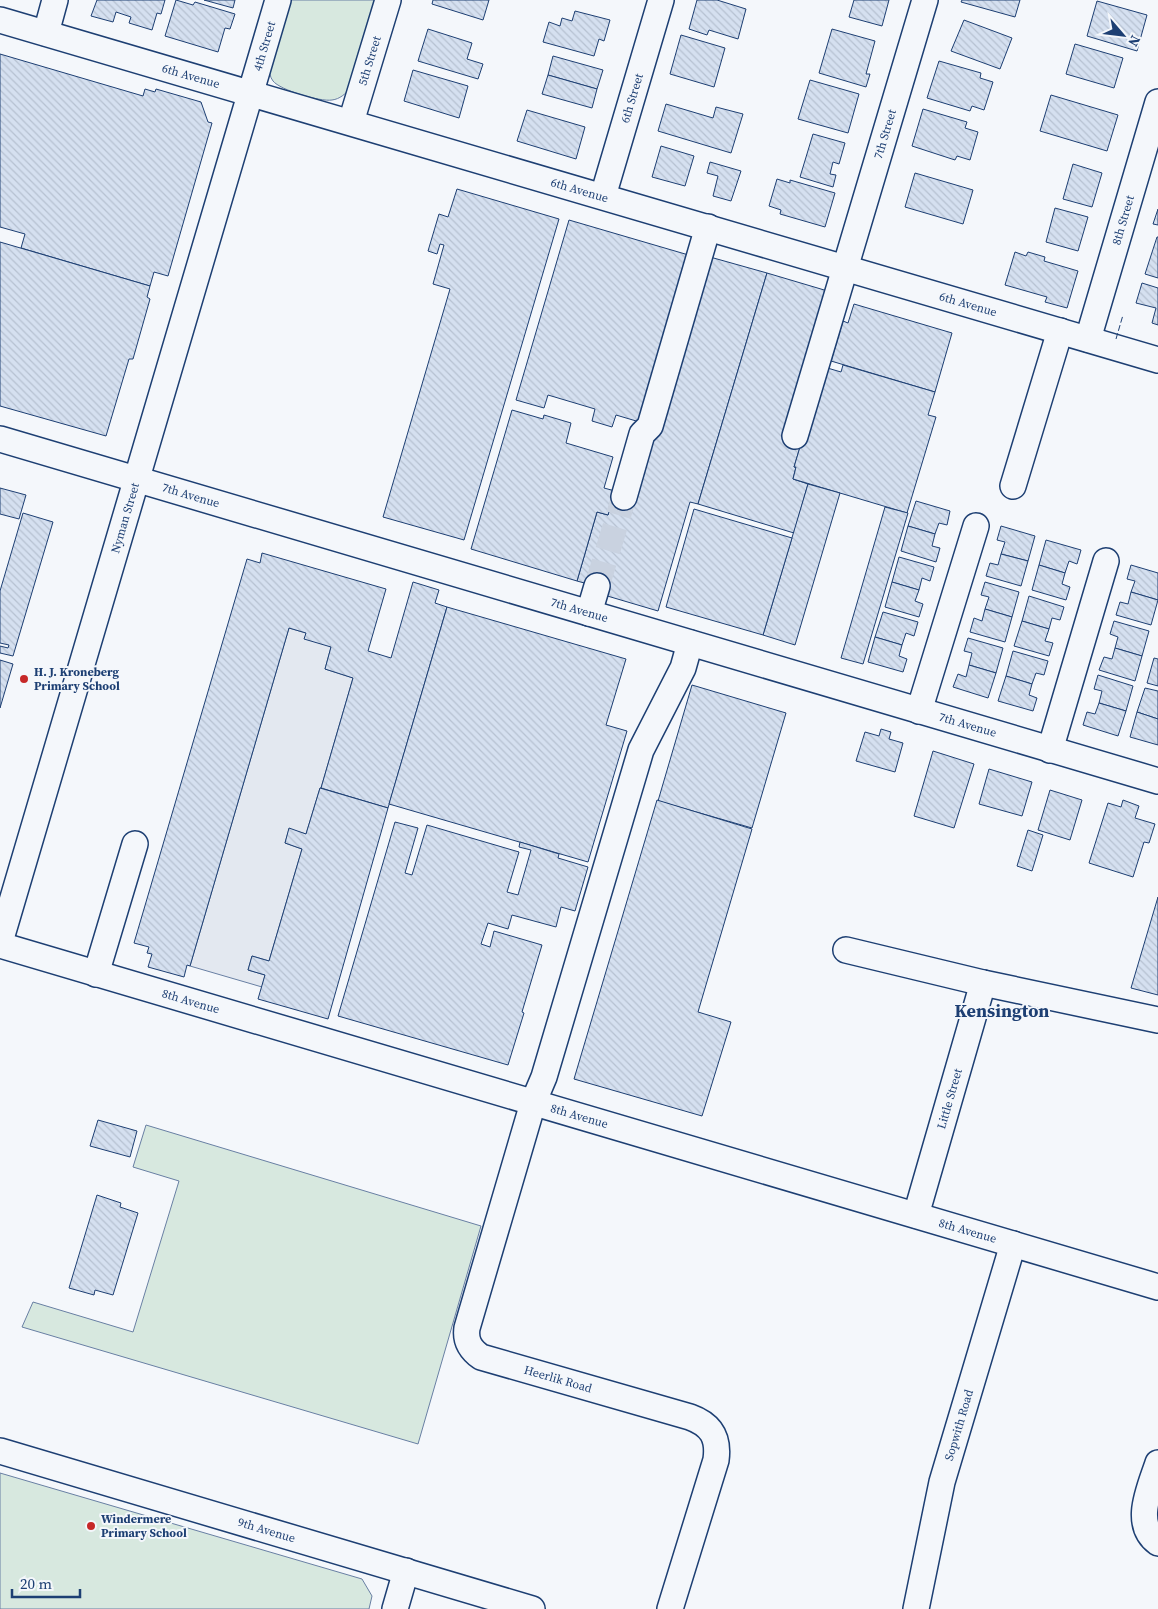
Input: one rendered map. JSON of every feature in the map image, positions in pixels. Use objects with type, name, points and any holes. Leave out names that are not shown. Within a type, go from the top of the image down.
[{"type":"street","points":[[46,33],[55,0]]},
{"type":"street","name":"4th Street","points":[[250,92],[278,0]]},
{"type":"street","name":"5th Street","points":[[351,122],[388,0]]},
{"type":"street","name":"6th Street","points":[[603,196],[661,0]]},
{"type":"street","name":"7th Street","points":[[795,436],[925,0]]},
{"type":"street","name":"6th Avenue","points":[[0,20],[1158,360]]},
{"type":"street","name":"Nyman Street","points":[[0,944],[250,92]]},
{"type":"street","name":"8th Street","points":[[1088,339],[1158,102]]},
{"type":"street","points":[[624,496],[642,434],[650,426],[708,227]]},
{"type":"street","points":[[1013,486],[1060,331]]},
{"type":"street","name":"7th Avenue","points":[[0,438],[1158,782]]},
{"type":"street","points":[[919,711],[976,526]]},
{"type":"street","points":[[1050,750],[1106,561]]},
{"type":"street","points":[[589,613],[597,586]]},
{"type":"street","points":[[533,1103],[544,1077],[641,750],[683,668],[690,643]]},
{"type":"street","points":[[96,974],[135,844]]},
{"type":"street","name":"8th Avenue","points":[[0,944],[96,974],[1158,1287]]},
{"type":"street","points":[[846,950],[983,983],[1158,1020]]},
{"type":"street","name":"Little Street","points":[[916,1215],[983,983]]},
{"type":"street","name":"Heerlik Road","points":[[533,1103],[466,1335],[471,1348],[481,1356],[690,1417],[708,1427],[716,1443],[716,1460],[670,1609]]},
{"type":"street","name":"Sopwith Road","points":[[916,1609],[942,1482],[1013,1244]]},
{"type":"street","name":"9th Avenue","points":[[0,1452],[532,1609]]},
{"type":"street","points":[[1158,1463],[1144,1512],[1148,1531],[1158,1544]]},
{"type":"street","points":[[395,1609],[406,1572]]},
{"type":"shaded area","points":[[289,0],[377,0],[351,88],[340,97],[326,100],[310,97],[283,88],[272,79],[269,66]]},
{"type":"shaded area","points":[[289,628],[306,633],[331,647],[325,669],[353,678],[306,834],[289,829],[285,843],[302,849],[269,961],[252,956],[248,970],[265,975],[262,987],[190,966]]},
{"type":"shaded area","points":[[146,1125],[481,1226],[418,1444],[22,1327],[33,1302],[133,1332],[179,1181],[133,1167]]},
{"type":"shaded area","name":"Windermere Primary School","points":[[0,1473],[362,1579],[372,1596],[369,1609],[0,1609]]},
{"type":"building","points":[[97,0],[165,0],[161,14],[157,13],[152,30],[129,23],[131,17],[116,12],[113,22],[91,16]]},
{"type":"building","points":[[176,0],[193,5],[195,2],[235,14],[230,29],[225,28],[218,52],[165,36]]},
{"type":"building","points":[[204,0],[235,0],[233,8]]},
{"type":"building","points":[[433,0],[489,0],[483,20],[432,4]]},
{"type":"building","points":[[697,0],[717,0],[746,9],[738,39],[709,30],[707,35],[689,29]]},
{"type":"building","points":[[854,0],[889,0],[882,26],[849,17]]},
{"type":"building","points":[[962,0],[1020,0],[1015,17],[961,2]]},
{"type":"building","points":[[1097,1],[1147,15],[1137,51],[1087,36]]},
{"type":"building","points":[[575,11],[610,20],[604,41],[599,39],[594,56],[543,42],[549,22],[560,26],[562,18],[572,21]]},
{"type":"building","points":[[964,20],[1012,38],[1000,69],[951,51]]},
{"type":"building","points":[[428,29],[472,43],[467,59],[483,64],[478,79],[418,61]]},
{"type":"building","points":[[832,29],[875,41],[866,74],[870,74],[866,87],[819,73]]},
{"type":"building","points":[[681,35],[725,48],[714,87],[670,74]]},
{"type":"building","points":[[1075,44],[1123,58],[1114,88],[1066,74]]},
{"type":"building","points":[[0,54],[143,96],[145,89],[155,92],[156,89],[201,102],[208,122],[212,123],[168,276],[154,272],[150,286],[21,248],[25,234],[0,227]]},
{"type":"building","points":[[553,56],[603,70],[597,89],[548,75]]},
{"type":"building","points":[[939,61],[981,73],[980,78],[993,82],[984,110],[972,106],[970,111],[927,98]]},
{"type":"building","points":[[413,70],[468,86],[459,118],[404,101]]},
{"type":"building","points":[[548,75],[597,89],[592,108],[542,94]]},
{"type":"building","points":[[810,80],[859,94],[848,133],[798,119]]},
{"type":"building","points":[[1051,95],[1118,115],[1107,151],[1040,131]]},
{"type":"building","points":[[666,104],[713,118],[716,107],[743,114],[731,153],[658,131]]},
{"type":"building","points":[[923,109],[967,122],[965,128],[978,132],[970,160],[957,156],[955,160],[912,146]]},
{"type":"building","points":[[527,110],[585,127],[576,159],[517,141]]},
{"type":"building","points":[[813,134],[845,143],[839,164],[833,162],[830,174],[836,175],[833,187],[800,177]]},
{"type":"building","points":[[661,146],[694,156],[685,186],[652,177]]},
{"type":"building","points":[[710,162],[741,171],[731,201],[713,196],[718,176],[707,173]]},
{"type":"building","points":[[1073,164],[1102,173],[1092,207],[1063,199]]},
{"type":"building","points":[[915,173],[973,190],[963,224],[905,207]]},
{"type":"building","points":[[777,179],[790,183],[790,180],[835,193],[825,227],[780,214],[781,210],[769,206]]},
{"type":"building","points":[[457,189],[559,219],[464,540],[383,517],[450,289],[433,284],[444,245],[440,244],[437,254],[428,251],[439,214],[448,217]]},
{"type":"building","points":[[1055,208],[1088,217],[1078,251],[1046,242]]},
{"type":"building","points":[[1158,209],[1158,225],[1153,224]]},
{"type":"building","points":[[569,220],[692,256],[643,423],[616,415],[612,427],[592,421],[595,409],[548,395],[544,408],[516,400]]},
{"type":"building","points":[[1158,237],[1158,278],[1145,274]]},
{"type":"building","points":[[0,242],[150,286],[147,297],[150,299],[133,359],[129,359],[106,436],[0,406]]},
{"type":"building","points":[[1015,252],[1026,256],[1028,252],[1045,257],[1044,261],[1078,271],[1067,308],[1045,302],[1047,297],[1005,285]]},
{"type":"building","points":[[710,257],[767,273],[698,504],[690,502],[658,611],[604,595],[606,589],[577,581],[597,512],[608,515],[614,494],[652,435]]},
{"type":"building","points":[[767,273],[831,292],[801,444],[794,467],[796,467],[793,479],[808,484],[794,533],[698,504]]},
{"type":"building","points":[[1142,283],[1158,288],[1158,325],[1152,323],[1156,308],[1136,303]]},
{"type":"building","points":[[854,304],[952,333],[935,392],[831,361],[843,321],[848,323]]},
{"type":"building","points":[[843,365],[935,392],[928,415],[936,417],[907,513],[793,479],[796,467],[794,467],[824,367],[841,372]]},
{"type":"building","points":[[512,410],[543,419],[544,415],[571,423],[566,443],[613,457],[604,488],[615,491],[608,515],[597,512],[577,581],[471,549]]},
{"type":"building","points":[[808,484],[840,493],[795,645],[763,635]]},
{"type":"building","points":[[0,488],[26,495],[19,519],[0,514]]},
{"type":"building","points":[[916,501],[950,511],[947,525],[939,523],[935,534],[908,526]]},
{"type":"building","points":[[885,507],[908,513],[863,664],[841,658]]},
{"type":"building","points":[[694,509],[792,538],[763,635],[666,607]]},
{"type":"building","points":[[23,513],[53,522],[13,656],[0,653],[0,646],[8,648],[9,645],[0,643],[0,591]]},
{"type":"building","points":[[908,526],[935,534],[932,546],[940,548],[936,562],[901,551]]},
{"type":"building","points":[[1001,526],[1035,536],[1028,561],[1001,554],[1005,542],[997,540]]},
{"type":"building","points":[[1046,540],[1081,550],[1077,564],[1069,561],[1065,573],[1039,565]]},
{"type":"building","points":[[262,553],[386,589],[368,651],[391,658],[413,582],[439,590],[435,603],[447,607],[388,808],[321,788],[353,678],[325,669],[331,647],[304,639],[306,633],[289,628],[190,966],[187,965],[184,977],[148,967],[152,954],[147,953],[149,947],[134,943],[247,559],[260,563]]},
{"type":"building","points":[[1001,554],[1028,561],[1021,586],[986,576],[990,563],[998,565]]},
{"type":"building","points":[[899,557],[934,567],[930,581],[922,578],[919,590],[892,582]]},
{"type":"building","points":[[1039,565],[1065,573],[1062,584],[1070,587],[1066,600],[1032,590]]},
{"type":"building","points":[[1131,565],[1158,573],[1158,600],[1131,592],[1135,581],[1127,579]]},
{"type":"building","points":[[892,582],[919,590],[915,601],[923,604],[919,617],[885,607]]},
{"type":"building","points":[[985,582],[1019,592],[1012,617],[985,609],[989,597],[981,595]]},
{"type":"building","points":[[1131,592],[1158,600],[1151,625],[1116,615],[1120,602],[1128,604]]},
{"type":"building","points":[[1029,596],[1064,607],[1060,620],[1052,618],[1049,629],[1022,621]]},
{"type":"building","points":[[447,607],[626,659],[606,725],[627,731],[588,862],[389,804]]},
{"type":"building","points":[[985,609],[1012,617],[1005,642],[970,632],[974,618],[982,621]]},
{"type":"building","points":[[883,612],[918,622],[914,636],[906,633],[902,645],[875,637]]},
{"type":"building","points":[[1022,621],[1049,629],[1045,641],[1053,643],[1049,656],[1014,646]]},
{"type":"building","points":[[1114,621],[1149,631],[1142,656],[1115,648],[1118,637],[1110,634]]},
{"type":"building","points":[[875,637],[902,645],[899,656],[907,659],[903,672],[868,662]]},
{"type":"building","points":[[968,638],[1003,648],[996,673],[969,665],[972,653],[964,651]]},
{"type":"building","points":[[1115,648],[1142,656],[1135,681],[1099,670],[1104,657],[1112,659]]},
{"type":"building","points":[[1013,651],[1048,661],[1044,675],[1036,673],[1032,684],[1006,676]]},
{"type":"building","points":[[1154,658],[1158,659],[1158,686],[1147,683]]},
{"type":"building","points":[[0,660],[13,664],[0,708]]},
{"type":"building","points":[[969,665],[996,673],[988,698],[953,687],[958,674],[966,677]]},
{"type":"building","points":[[1098,675],[1133,686],[1126,711],[1099,703],[1102,691],[1094,689]]},
{"type":"building","points":[[1006,676],[1032,684],[1029,695],[1037,698],[1033,711],[998,701]]},
{"type":"building","points":[[692,685],[786,713],[752,828],[658,801]]},
{"type":"building","points":[[1145,688],[1158,691],[1158,719],[1137,712]]},
{"type":"building","points":[[1099,703],[1126,711],[1118,736],[1083,725],[1087,712],[1095,714]]},
{"type":"building","points":[[1137,712],[1158,719],[1158,745],[1130,737]]},
{"type":"building","points":[[881,729],[891,732],[889,739],[903,743],[895,772],[856,761],[865,732],[879,736]]},
{"type":"building","points":[[933,751],[974,764],[954,828],[914,816]]},
{"type":"building","points":[[989,769],[1032,782],[1022,816],[979,804]]},
{"type":"building","points":[[320,788],[388,808],[328,1019],[258,999],[265,975],[248,970],[252,956],[269,961],[302,849],[285,843],[289,828],[306,834]]},
{"type":"building","points":[[1050,790],[1082,800],[1070,840],[1038,830]]},
{"type":"building","points":[[657,800],[752,829],[698,1012],[731,1022],[702,1116],[574,1079]]},
{"type":"building","points":[[1123,800],[1139,806],[1135,818],[1155,824],[1149,843],[1144,842],[1133,877],[1089,863],[1108,803],[1121,807]]},
{"type":"building","points":[[395,822],[418,828],[405,873],[412,875],[427,825],[519,852],[507,892],[518,895],[531,850],[519,847],[520,842],[559,854],[558,858],[588,867],[575,911],[561,907],[556,927],[512,915],[508,929],[488,923],[481,944],[490,947],[494,931],[542,945],[508,1065],[338,1016]]},
{"type":"building","points":[[1028,830],[1043,835],[1032,871],[1017,866]]},
{"type":"building","points":[[1158,897],[1158,995],[1131,988]]},
{"type":"building","points":[[98,1120],[137,1131],[130,1157],[90,1146]]},
{"type":"building","points":[[97,1195],[121,1203],[120,1207],[138,1213],[113,1295],[95,1290],[94,1295],[69,1288]]},
{"type":"tunnel","points":[[597,586],[624,497]]},
{"type":"fence","points":[[1116,339],[1123,315]]},
{"type":"place","name":"H. J. Kroneberg Primary School","points":[[24,679]]},
{"type":"place","name":"Windermere Primary School","points":[[91,1526]]},
{"type":"district","name":"Kensington","points":[[1002,1010]]}]
